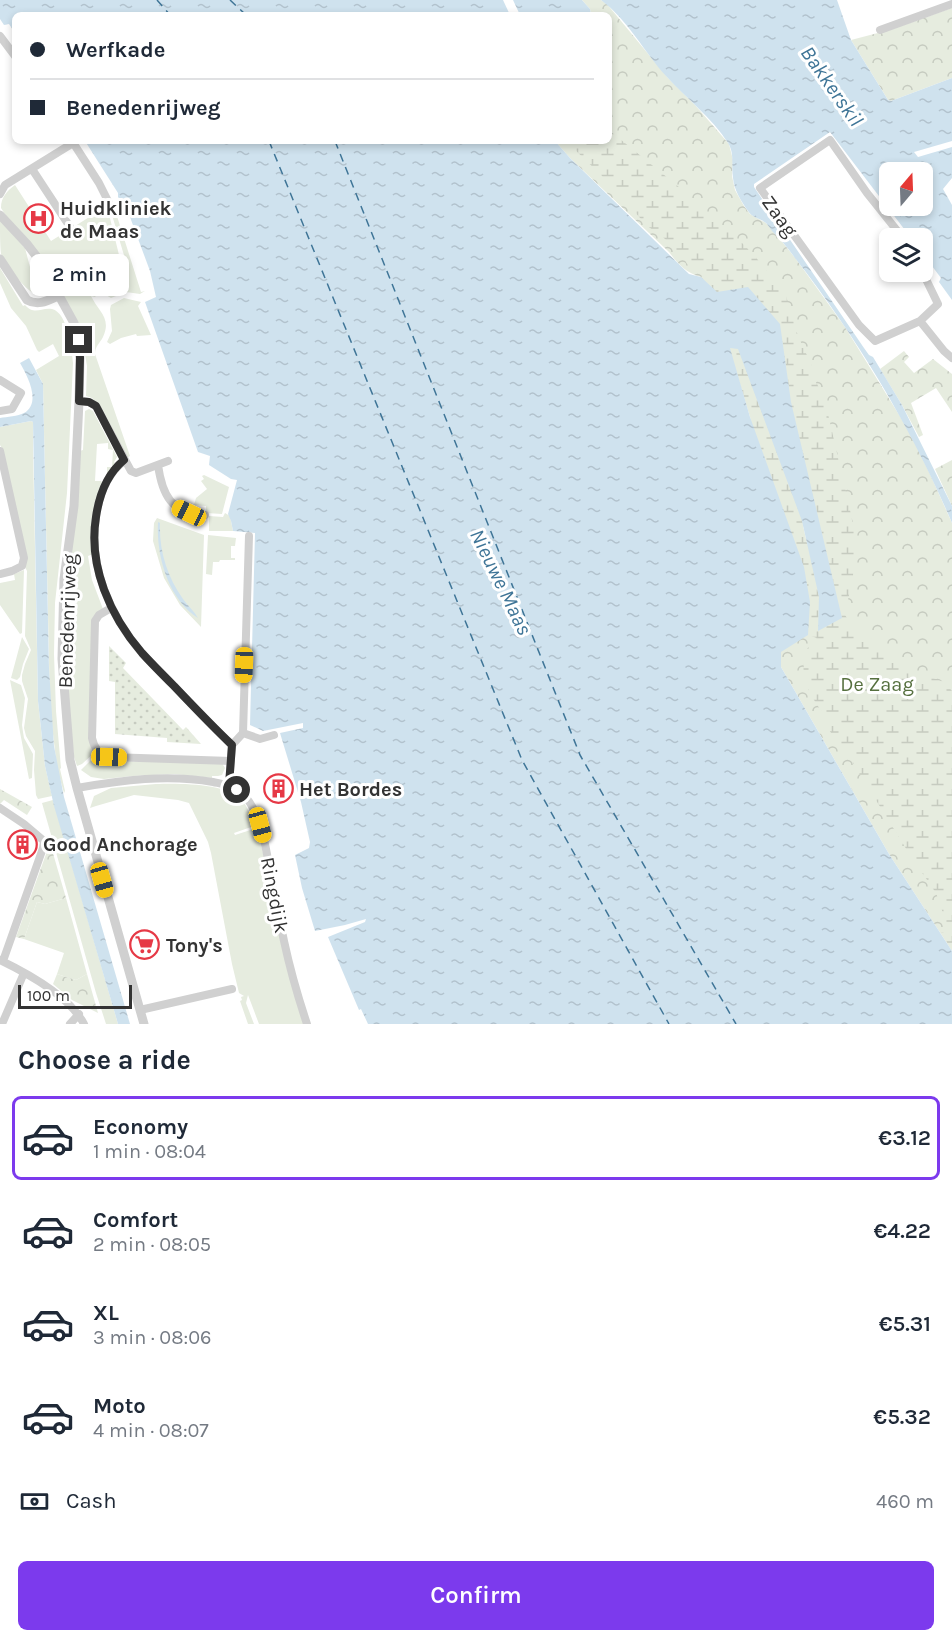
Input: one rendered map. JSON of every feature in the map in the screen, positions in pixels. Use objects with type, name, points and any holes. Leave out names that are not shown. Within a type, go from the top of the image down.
[{"type":"street","points":[[880,30],[952,4]]},
{"type":"street","points":[[0,36],[12,52]]},
{"type":"street","name":"Zaag","points":[[895,228],[830,140],[760,188],[859,325],[875,341],[920,321]]},
{"type":"street","points":[[0,194],[3,184],[32,169],[69,144]]},
{"type":"street","points":[[73,144],[109,202]]},
{"type":"street","points":[[32,169],[70,227]]},
{"type":"street","points":[[0,215],[40,261],[58,296],[41,303],[32,303],[27,300],[0,259]]},
{"type":"street","points":[[927,282],[938,304],[920,321],[952,358]]},
{"type":"street","name":"Benedenrijweg","points":[[58,296],[74,323],[79,340],[80,358],[74,506],[64,579],[62,659],[70,760],[144,1024]]},
{"type":"street","points":[[0,381],[21,393],[12,409],[0,411]]},
{"type":"street","points":[[79,401],[89,402],[96,406],[131,471],[136,473],[168,461]]},
{"type":"street","points":[[0,451],[24,558],[22,566],[0,574]]},
{"type":"street","points":[[124,460],[117,466],[103,491],[94,530],[94,549],[100,578],[111,608],[141,652],[232,745]]},
{"type":"street","points":[[158,465],[161,486],[168,499],[176,507],[189,513],[205,515]]},
{"type":"street","points":[[77,788],[126,781],[174,778],[229,785],[232,745],[243,733],[249,536]]},
{"type":"street","points":[[111,608],[99,615],[95,621],[92,738],[94,746],[103,756],[109,757],[231,761]]},
{"type":"street","points":[[243,733],[260,739],[274,735]]},
{"type":"street","name":"Ringdijk","points":[[229,785],[249,800],[260,825],[285,944],[307,1024]]},
{"type":"street","points":[[0,808],[44,841],[1,961],[24,973],[64,1001],[79,1014],[84,1024]]},
{"type":"street","points":[[2,1024],[24,973]]},
{"type":"street","points":[[140,1010],[232,989]]},
{"type":"street","points":[[70,1024],[79,1014]]},
{"type":"green space","name":"De Zaag","points":[[582,0],[601,0],[607,4],[668,78],[729,144],[733,160],[732,176],[735,190],[744,206],[750,214],[766,223],[776,234],[845,327],[909,431],[952,523],[952,951],[889,854],[781,667],[780,652],[784,649],[750,417],[841,618],[701,277],[679,264],[558,144],[612,144],[612,12],[590,12]]},
{"type":"green space","points":[[952,8],[952,78],[891,101],[888,100],[851,40],[893,29]]},
{"type":"green space","points":[[612,132],[685,192],[742,243],[786,296],[798,336],[811,364],[828,414],[855,535],[855,565],[845,615],[853,627],[867,635],[903,667],[944,682],[952,691],[952,951],[941,932],[950,933],[936,893],[843,747],[829,730],[825,717],[812,697],[804,677],[805,655],[809,646],[817,638],[808,635],[810,602],[729,348],[738,348],[802,521],[819,597],[818,630],[841,618],[791,402],[780,324],[717,292],[701,277],[705,275],[704,272],[687,264],[664,238],[646,225],[629,205],[616,195],[605,179],[569,144],[612,144]]},
{"type":"green space","points":[[15,185],[51,241],[107,206],[121,263],[95,297],[91,296],[103,315],[106,325],[95,354],[130,456],[127,458],[100,406],[92,398],[86,396],[87,366],[81,332],[1,208],[5,195]]},
{"type":"green space","points":[[116,213],[141,292],[145,291],[140,294],[126,292],[111,298],[105,292],[126,262],[112,215]]},
{"type":"green space","points":[[0,220],[25,248],[30,267],[43,284],[44,290],[41,294],[39,285],[36,284],[33,287],[40,295],[35,294],[24,285],[1,254]]},
{"type":"green space","points":[[0,268],[23,306],[35,311],[52,309],[62,317],[70,341],[73,363],[67,493],[55,603],[56,711],[64,793],[57,768],[50,708],[43,384],[36,370],[59,356],[53,344],[39,352],[37,350],[26,326],[11,308],[0,283]]},
{"type":"green space","points":[[124,298],[141,302],[138,306],[151,335],[137,336],[136,334],[110,344],[107,342],[112,331],[111,305]]},
{"type":"green space","points":[[904,351],[909,357],[904,362],[914,373],[933,359],[952,374],[952,412],[936,388],[911,403],[923,435],[919,437],[880,369]]},
{"type":"green space","points":[[89,409],[93,411],[117,457],[114,462],[116,464],[109,474],[107,473],[107,467],[112,467],[113,450],[108,449],[108,443],[97,444],[95,481],[101,481],[103,484],[93,519],[93,554],[88,556],[92,580],[103,609],[98,613],[95,752],[77,766],[74,757],[67,680],[67,610],[80,451],[83,450],[85,411]]},
{"type":"green space","points":[[33,422],[38,701],[45,766],[52,796],[38,799],[34,770],[35,751],[24,728],[28,699],[22,675],[31,650],[25,636],[27,557],[0,445],[0,427]]},
{"type":"green space","points":[[952,460],[952,506],[935,469]]},
{"type":"green space","points":[[204,475],[229,487],[222,514],[206,513],[206,506],[194,505],[196,498],[207,489],[201,481]]},
{"type":"green space","points":[[225,513],[230,516],[233,531],[209,531],[209,516],[223,517]]},
{"type":"green space","points":[[157,518],[204,535],[201,627],[180,605],[164,578],[153,541],[154,523]]},
{"type":"green space","points":[[208,535],[236,538],[235,546],[231,546],[231,558],[235,560],[213,562],[212,575],[206,574]]},
{"type":"green space","points":[[24,570],[22,633],[20,634],[0,605],[0,583],[15,580],[14,574]]},
{"type":"green space","points":[[22,637],[29,649],[17,680],[11,678]]},
{"type":"green space","points":[[109,646],[126,663],[123,668],[183,730],[186,727],[201,744],[167,742],[167,738],[115,734],[115,682],[109,681]]},
{"type":"green space","points":[[10,680],[21,685],[25,698],[23,732],[33,754],[32,778],[29,779]]},
{"type":"green space","points":[[97,754],[110,761],[222,763],[225,768],[222,775],[212,776],[212,778],[174,774],[104,779],[91,777],[81,770]]},
{"type":"green space","points":[[156,784],[214,787],[235,794],[246,806],[254,826],[234,833],[235,835],[257,828],[283,953],[304,1024],[259,1024],[248,995],[246,1003],[254,1024],[248,1024],[240,1001],[244,996],[239,993],[232,964],[211,853],[189,803],[134,795],[90,808],[94,796],[111,788]]},
{"type":"green space","points":[[0,789],[32,807],[27,815],[4,800],[0,804]]},
{"type":"green space","points":[[53,800],[118,1024],[106,1024],[96,993],[42,803]]},
{"type":"green space","points":[[50,843],[66,898],[45,904],[37,902],[24,939],[16,937]]},
{"type":"green space","points":[[66,898],[87,974],[76,980],[57,974],[64,953],[24,939],[37,902],[45,904]]},
{"type":"green space","points":[[57,974],[76,980],[87,974],[98,1013],[72,1000],[53,984]]},
{"type":"water","points":[[0,0],[503,0],[509,12],[12,12],[12,28],[9,24],[4,25],[0,19]]},
{"type":"water","points":[[513,0],[582,0],[590,12],[519,12]]},
{"type":"water","name":"Bakkerskil","points":[[601,0],[837,0],[851,40],[888,100],[891,101],[952,78],[952,141],[914,152],[918,157],[952,147],[952,178],[943,189],[952,205],[952,300],[939,282],[941,278],[933,267],[933,228],[903,228],[894,216],[933,216],[933,162],[879,162],[879,196],[830,132],[754,184],[754,187],[864,348],[873,357],[902,405],[952,506],[952,523],[901,419],[862,353],[790,251],[766,223],[750,213],[740,199],[732,174],[732,156],[728,143],[707,117],[666,76],[619,17]]},
{"type":"water","name":"Nieuwe Maas","points":[[87,144],[558,144],[689,274],[701,277],[717,292],[748,287],[780,324],[791,402],[842,618],[818,631],[819,597],[802,521],[738,349],[730,348],[750,417],[804,567],[810,602],[808,635],[781,652],[781,667],[889,854],[952,951],[952,1024],[368,1024],[361,1009],[359,1010],[328,937],[365,922],[366,919],[315,931],[302,888],[295,855],[309,848],[310,842],[301,802],[280,733],[303,728],[303,723],[263,731],[250,725],[255,533],[233,531],[228,514],[237,480],[231,479],[209,465],[210,456],[198,452],[145,302],[156,297],[150,271],[127,209],[118,197],[118,193]]},
{"type":"water","points":[[29,358],[43,384],[49,668],[54,746],[64,797],[130,1024],[118,1024],[54,806],[45,766],[38,701],[33,422],[0,427],[0,418],[24,413],[32,403],[31,389],[20,363]]},
{"type":"water","points":[[158,522],[168,572],[183,599],[198,618],[179,600],[166,575],[159,548]]},
{"type":"ferry route","points":[[157,0],[167,12]]},
{"type":"ferry route","points":[[230,0],[243,12]]},
{"type":"ferry route","points":[[270,144],[522,760],[669,1024]]},
{"type":"ferry route","points":[[336,144],[580,755],[736,1024]]},
{"type":"place","name":"Huidkliniek de Maas","points":[[39,219]]},
{"type":"place","name":"Het Bordes","points":[[278,789]]},
{"type":"place","name":"Good Anchorage","points":[[22,844]]},
{"type":"place","name":"Tony's","points":[[145,945]]},
{"type":"route","points":[[79,340],[79,401],[89,402],[96,406],[124,460],[108,480],[98,506],[94,549],[100,578],[111,608],[141,652],[232,745],[229,785],[237,790]]}]
